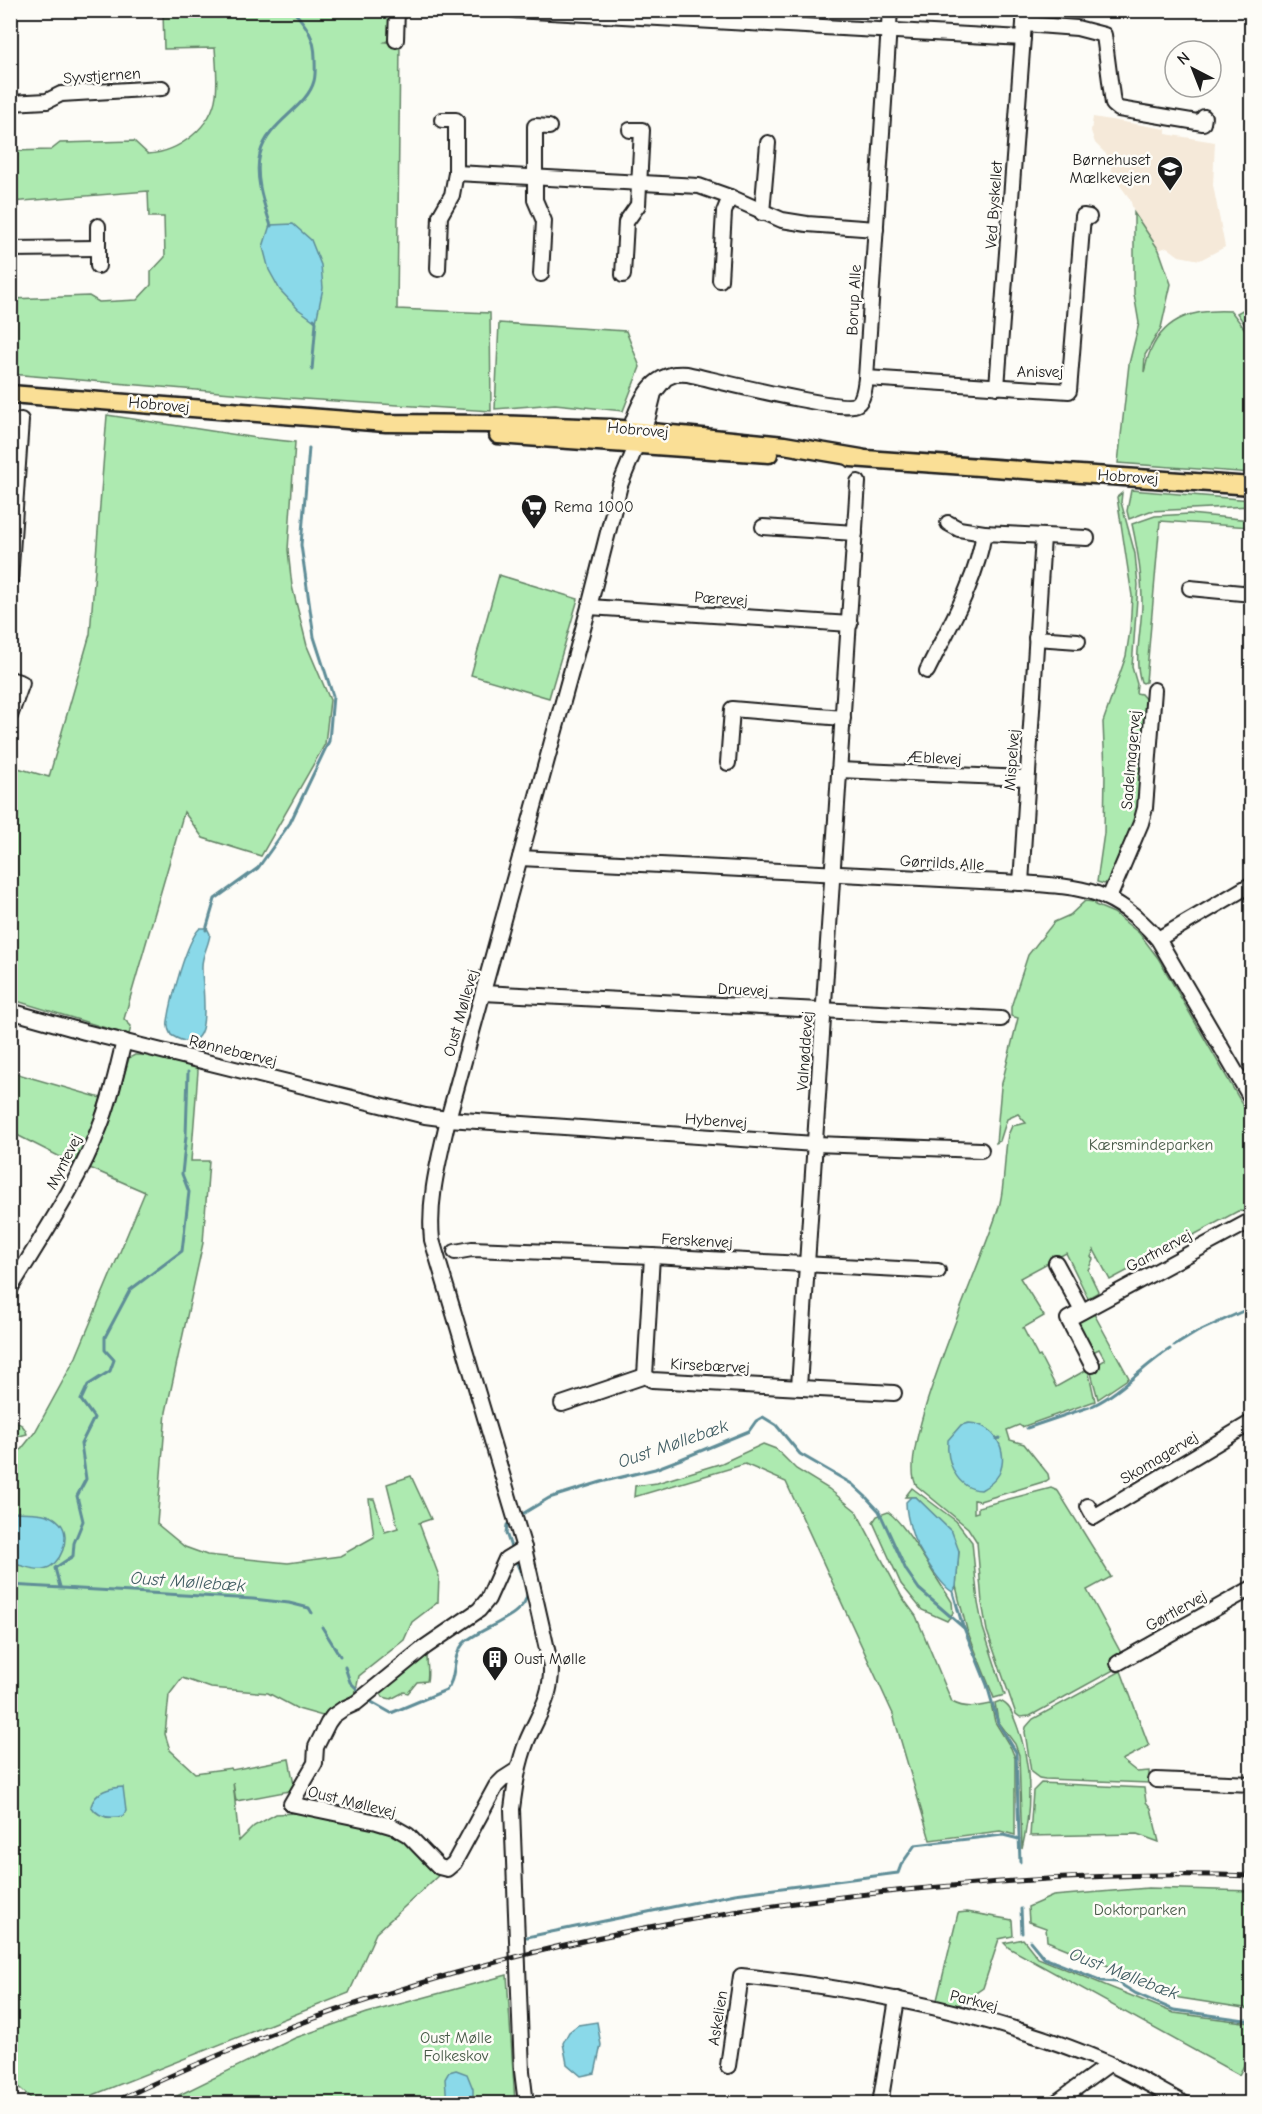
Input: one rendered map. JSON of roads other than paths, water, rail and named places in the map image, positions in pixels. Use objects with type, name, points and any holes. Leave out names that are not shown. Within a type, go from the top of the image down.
[{"type":"main road","name":"Hobrovej","points":[[10,394],[414,425],[491,424],[634,437],[784,455],[861,458],[1251,486]]},
{"type":"street","points":[[396,39],[397,10]]},
{"type":"street","points":[[514,10],[888,31],[1024,24],[1077,28],[1104,35],[1113,104],[1119,109],[1203,123],[1204,117]]},
{"type":"street","name":"Borup Alle","points":[[634,437],[654,393],[666,378],[675,374],[687,374],[820,403],[848,406],[859,402],[867,378],[890,10]]},
{"type":"street","name":"Ved Byskellet","points":[[997,387],[1024,24]]},
{"type":"street","name":"Syvstjernen","points":[[10,103],[47,101],[61,94],[162,88]]},
{"type":"street","points":[[438,269],[440,216],[452,195],[456,174],[456,120],[442,120]]},
{"type":"street","points":[[541,274],[544,221],[535,200],[535,126],[549,127]]},
{"type":"street","points":[[623,275],[627,222],[638,205],[640,182],[642,130],[630,130]]},
{"type":"street","points":[[762,213],[768,143]]},
{"type":"street","points":[[456,174],[699,186],[782,220],[876,229]]},
{"type":"street","points":[[720,280],[724,212],[730,197]]},
{"type":"street","name":"Anisvej","points":[[867,378],[1070,391],[1083,216],[1089,217]]},
{"type":"street","points":[[98,226],[98,266]]},
{"type":"street","points":[[10,249],[98,248]]},
{"type":"street","points":[[10,582],[21,420]]},
{"type":"street","name":"Oust Møllevej","points":[[526,2103],[522,2071],[512,1809],[517,1770],[547,1698],[551,1683],[550,1667],[524,1548],[432,1240],[430,1218],[433,1184],[448,1119],[590,607],[620,486],[621,459],[634,437]]},
{"type":"street","name":"Valnøddevej","points":[[799,1387],[858,482]]},
{"type":"street","points":[[948,523],[959,529],[984,533],[1087,538]]},
{"type":"street","points":[[763,526],[855,533]]},
{"type":"street","points":[[927,671],[967,591],[980,558],[984,533]]},
{"type":"street","name":"Mispelvej","points":[[1021,883],[1043,537]]},
{"type":"street","points":[[1190,588],[1251,598]]},
{"type":"street","name":"Pærevej","points":[[590,607],[850,624]]},
{"type":"street","points":[[1036,638],[1078,641]]},
{"type":"street","points":[[10,679],[22,683],[10,716]]},
{"type":"street","name":"Sadelmagervej","points":[[1109,898],[1141,823],[1145,808],[1154,690]]},
{"type":"street","points":[[728,763],[732,709],[843,718]]},
{"type":"street","name":"Æblevej","points":[[839,770],[1027,778]]},
{"type":"street","name":"Gørrilds Alle","points":[[520,858],[1021,883],[1072,887],[1109,898],[1141,920],[1158,939],[1251,1100]]},
{"type":"street","points":[[1158,939],[1251,884]]},
{"type":"street","name":"Druevej","points":[[483,993],[1001,1019]]},
{"type":"street","name":"Rønnebærvej","points":[[10,1011],[425,1116],[448,1119]]},
{"type":"street","name":"Myntevej","points":[[10,1289],[80,1172],[110,1099],[124,1041]]},
{"type":"street","name":"Hybenvej","points":[[448,1119],[815,1144],[981,1150]]},
{"type":"street","name":"Gartnervej","points":[[1082,1311],[1251,1220]]},
{"type":"street","name":"Ferskenvej","points":[[455,1252],[472,1249],[652,1256],[938,1271]]},
{"type":"street","name":"Kirsebærvej","points":[[652,1256],[645,1376],[652,1380],[894,1393]]},
{"type":"street","points":[[1056,1263],[1082,1311],[1068,1319],[1092,1365]]},
{"type":"street","points":[[562,1404],[645,1376]]},
{"type":"street","name":"Skomagervej","points":[[1088,1506],[1094,1517],[1251,1422]]},
{"type":"street","name":"Oust Møllevej","points":[[517,1770],[496,1786],[454,1863],[447,1869],[439,1867],[408,1835],[394,1827],[291,1804],[315,1763],[316,1747],[333,1716],[356,1703],[425,1647],[479,1610],[488,1599],[506,1558],[524,1548]]},
{"type":"street","name":"Gørtlervej","points":[[1118,1663],[1251,1588]]},
{"type":"street","points":[[1156,1780],[1251,1784]]},
{"type":"street","name":"Parkvej","points":[[741,1976],[815,1983],[978,2018],[1032,2035],[1109,2064],[1185,2103]]},
{"type":"street","name":"Askelien","points":[[728,2066],[741,1976]]},
{"type":"street","points":[[880,2103],[897,1999]]},
{"type":"street","points":[[1054,2103],[1109,2064]]},
{"type":"water","points":[[293,224],[311,240],[321,265],[323,288],[316,322],[298,309],[280,290],[269,270],[263,247],[270,225]]},
{"type":"water","points":[[200,928],[207,928],[210,934],[202,966],[204,1019],[196,1039],[186,1041],[171,1035],[168,1023],[185,958]]},
{"type":"water","points":[[969,1423],[986,1428],[998,1440],[1001,1448],[1002,1465],[999,1474],[981,1490],[965,1485],[959,1479],[949,1457],[948,1440],[961,1425]]},
{"type":"water","points":[[911,1497],[916,1497],[952,1532],[959,1551],[956,1587],[953,1592],[937,1576],[914,1539],[906,1507],[906,1502]]},
{"type":"water","points":[[11,1512],[44,1514],[60,1523],[65,1535],[65,1543],[55,1563],[43,1569],[11,1564]]},
{"type":"water","points":[[123,1787],[126,1811],[123,1816],[105,1817],[91,1806],[103,1791]]},
{"type":"water","points":[[597,2022],[601,2045],[595,2073],[581,2076],[567,2064],[563,2043],[569,2032],[578,2025]]},
{"type":"water","points":[[456,2070],[467,2074],[473,2089],[473,2103],[447,2103],[445,2079],[449,2072]]},
{"type":"waterway","points":[[271,226],[259,181],[260,154],[271,133],[310,91],[315,76],[315,51],[311,38],[302,21],[292,10]]},
{"type":"waterway","points":[[312,370],[316,322],[314,319]]},
{"type":"waterway","points":[[206,930],[215,899],[258,868],[290,823],[329,741],[333,696],[314,637],[301,545],[309,448]]},
{"type":"waterway","points":[[60,1587],[55,1568],[73,1556],[74,1543],[83,1521],[77,1496],[86,1479],[81,1444],[94,1418],[81,1400],[88,1385],[110,1371],[114,1360],[105,1350],[105,1337],[130,1290],[182,1251],[189,1192],[182,1174],[188,1072]]},
{"type":"waterway","points":[[1174,1346],[1197,1332],[1252,1307]]},
{"type":"waterway","points":[[1092,1406],[1113,1394],[1170,1349]]},
{"type":"waterway","points":[[1027,1428],[1089,1407]]},
{"type":"waterway","name":"Oust Møllebæk","points":[[519,1516],[549,1498],[655,1469],[681,1459],[749,1431],[756,1421],[763,1417],[776,1425],[800,1454],[852,1484],[879,1511],[906,1570],[919,1589],[964,1628],[987,1685],[998,1723],[1016,1752],[1020,1862]]},
{"type":"waterway","name":"Oust Møllebæk","points":[[510,1522],[506,1533],[512,1550]]},
{"type":"waterway","name":"Oust Møllebæk","points":[[368,1700],[391,1713],[446,1690],[452,1680],[457,1656],[463,1644],[510,1616],[525,1602],[526,1586],[515,1559]]},
{"type":"waterway","name":"Oust Møllebæk","points":[[10,1585],[253,1599],[289,1603],[309,1608],[312,1613]]},
{"type":"waterway","points":[[953,1592],[963,1627]]},
{"type":"waterway","name":"Oust Møllebæk","points":[[322,1627],[340,1656]]},
{"type":"waterway","name":"Oust Møllebæk","points":[[345,1667],[350,1682],[361,1693]]},
{"type":"waterway","points":[[527,1937],[735,1894],[898,1873],[915,1845],[1003,1835],[1019,1839]]},
{"type":"waterway","name":"Oust Møllebæk","points":[[1021,1909],[1022,1933]]},
{"type":"waterway","name":"Oust Møllebæk","points":[[1030,1941],[1044,1958],[1102,1981],[1117,1982],[1135,1993],[1174,2010],[1252,2021]]},
{"type":"railway","points":[[110,2104],[211,2058],[314,2018],[419,1984],[526,1954],[634,1930],[743,1911],[853,1896],[963,1885],[1107,1876],[1252,1876]]},
{"type":"place","name":"Børnehuset Mælkevejen","points":[[1170,192]]},
{"type":"place","name":"Rema 1000","points":[[534,530]]},
{"type":"place","name":"Oust Mølle","points":[[495,1682]]},
{"type":"park label","name":"Kærsmindeparken","points":[[1151,1145]]},
{"type":"park label","name":"Doktorparken","points":[[1140,1910]]},
{"type":"park label","name":"Oust Mølle Folkeskov","points":[[456,2047]]}]
